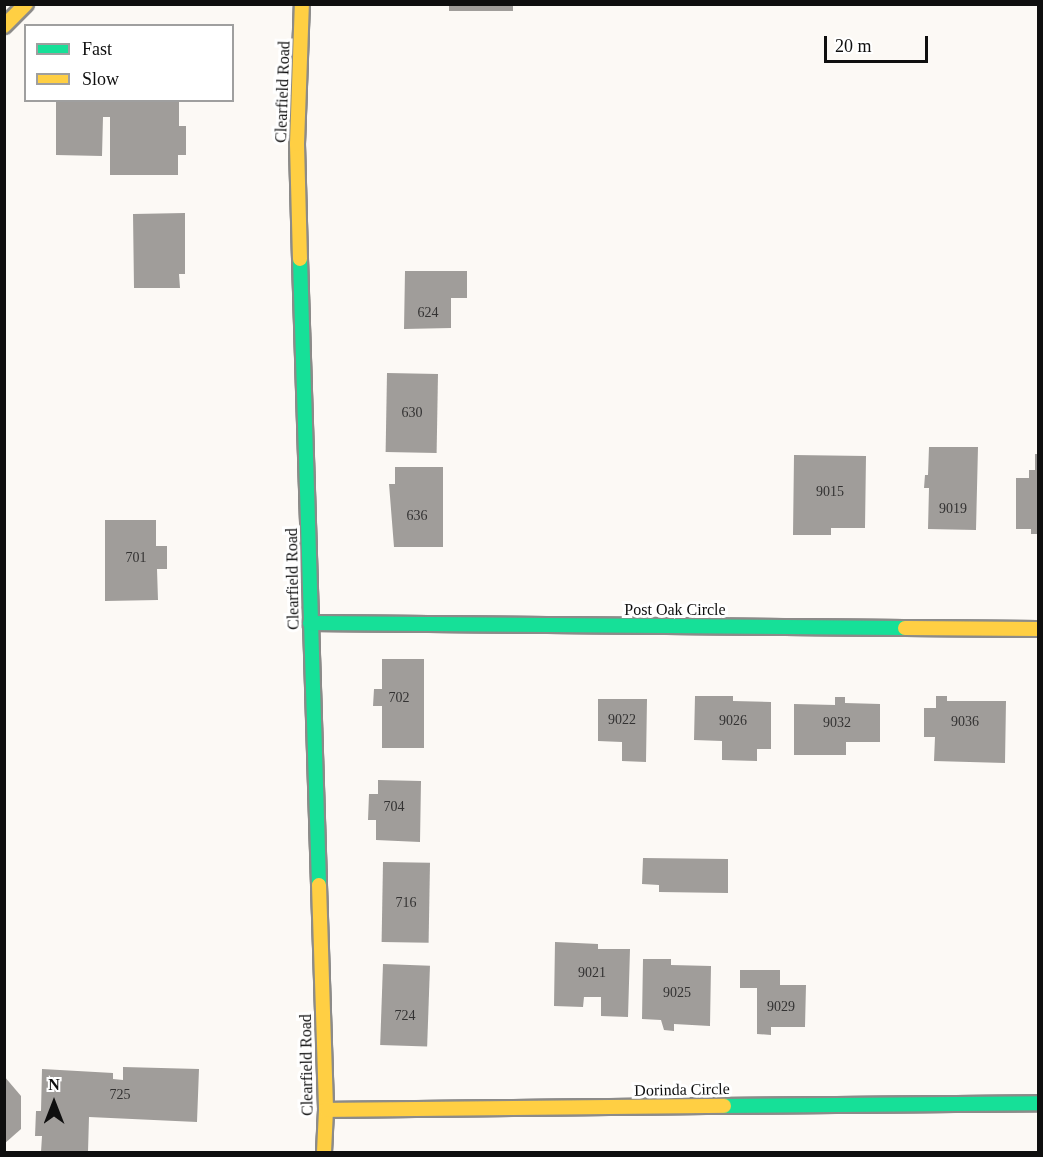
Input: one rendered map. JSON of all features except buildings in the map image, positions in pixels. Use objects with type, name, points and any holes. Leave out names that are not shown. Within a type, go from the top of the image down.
[{"type":"street","points":[[4,26],[26,4]]},
{"type":"street","name":"Clearfield Road","points":[[302,4],[297,144],[326,1110],[324,1152]]},
{"type":"street","name":"Post Oak Circle","points":[[310,623],[1038,629]]},
{"type":"street","name":"Dorinda Circle","points":[[326,1110],[1038,1103]]},
{"type":"traffic: fast","points":[[300,259],[319,885]]},
{"type":"traffic: fast","points":[[310,623],[905,628]]},
{"type":"traffic: fast","points":[[724,1106],[1038,1103]]},
{"type":"traffic: slow","points":[[4,26],[26,4]]},
{"type":"traffic: slow","points":[[300,259],[297,144],[302,4]]},
{"type":"traffic: slow","points":[[905,628],[1038,629]]},
{"type":"traffic: slow","points":[[319,885],[326,1110],[324,1152]]},
{"type":"traffic: slow","points":[[326,1110],[724,1106]]}]
